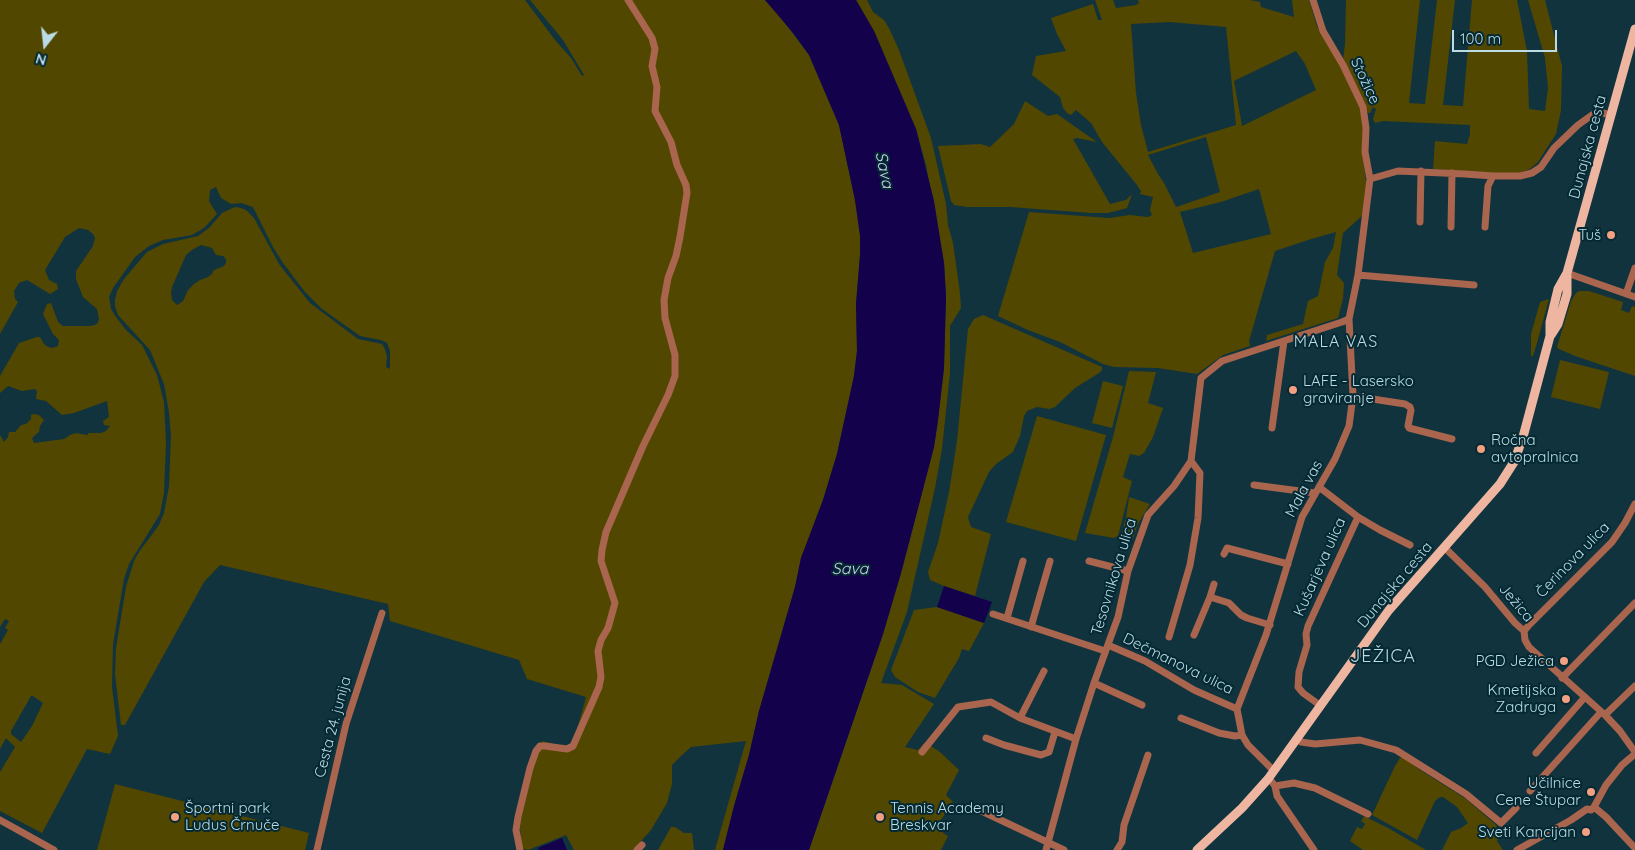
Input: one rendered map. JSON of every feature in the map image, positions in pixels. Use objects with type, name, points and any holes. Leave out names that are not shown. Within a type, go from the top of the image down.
[{"type":"main road","name":"Dunajska cesta","points":[[1197,850],[1271,782],[1274,771],[1389,610],[1500,484],[1514,462],[1523,437],[1550,336],[1558,324],[1567,294],[1567,273],[1635,29]]},
{"type":"street","points":[[520,850],[516,830],[530,768],[536,751],[540,746],[567,749],[575,744],[599,687],[601,678],[598,651],[601,640],[610,623],[615,603],[601,561],[606,532],[643,446],[668,395],[674,376],[675,355],[664,311],[664,300],[668,278],[680,237],[686,204],[686,185],[671,142],[655,111],[656,87],[652,66],[655,49],[652,38],[628,0]]},
{"type":"street","name":"Stožice","points":[[1312,0],[1323,31],[1343,65],[1363,107],[1366,128],[1365,152],[1370,179]]},
{"type":"street","points":[[1370,179],[1398,171],[1493,176],[1520,176],[1532,173],[1541,167],[1554,148],[1578,125],[1599,112],[1611,115]]},
{"type":"street","points":[[1420,222],[1422,171]]},
{"type":"street","points":[[1451,227],[1452,173]]},
{"type":"street","points":[[1485,226],[1488,186],[1493,176]]},
{"type":"street","name":"Mala vas","points":[[1237,709],[1270,625],[1302,517],[1344,441],[1349,426],[1353,396],[1349,318],[1358,274],[1370,179]]},
{"type":"street","points":[[1626,294],[1635,268]]},
{"type":"street","points":[[1567,273],[1635,297]]},
{"type":"street","points":[[1358,274],[1474,285]]},
{"type":"street","name":"Tesovnikova ulica","points":[[1048,846],[1076,739],[1122,605],[1128,572],[1148,515],[1174,486],[1191,460],[1201,378],[1207,371],[1222,361],[1342,322],[1349,318]]},
{"type":"street","points":[[1272,428],[1284,341]]},
{"type":"street","points":[[1353,396],[1410,406],[1409,428],[1452,439]]},
{"type":"street","points":[[1169,637],[1190,565],[1198,518],[1200,473],[1191,460]]},
{"type":"street","points":[[1254,485],[1317,490],[1380,530],[1410,544]]},
{"type":"street","name":"Čerinova ulica","points":[[1524,632],[1612,542],[1626,523],[1635,504]]},
{"type":"street","name":"Kušarjeva ulica","points":[[1321,706],[1303,694],[1298,687],[1299,672],[1307,645],[1306,634],[1358,517]]},
{"type":"street","name":"Ježica","points":[[1444,547],[1485,587],[1514,623],[1524,632],[1525,642],[1529,647],[1603,714],[1623,736],[1635,753]]},
{"type":"street","points":[[1224,554],[1227,548],[1288,564]]},
{"type":"street","points":[[1031,627],[1050,561]]},
{"type":"street","points":[[1089,561],[1128,572]]},
{"type":"street","points":[[1007,618],[1023,562]]},
{"type":"street","points":[[1194,635],[1214,584]]},
{"type":"street","points":[[1210,597],[1229,603],[1247,618],[1270,625]]},
{"type":"street","points":[[1562,678],[1635,603]]},
{"type":"street","name":"Cesta 24. junija","points":[[316,850],[348,715],[382,613]]},
{"type":"street","name":"Tesovnikova ulica","points":[[993,614],[1031,627],[1107,648]]},
{"type":"street","name":"Dečmanova ulica","points":[[1107,648],[1145,662],[1194,690],[1237,709]]},
{"type":"street","points":[[1020,718],[1044,671]]},
{"type":"street","points":[[1094,683],[1142,705]]},
{"type":"street","points":[[1530,791],[1603,714],[1635,686]]},
{"type":"street","points":[[1536,753],[1585,697]]},
{"type":"street","points":[[922,752],[958,707],[991,702],[1020,718],[1076,739]]},
{"type":"street","points":[[1237,709],[1242,736],[1274,771]]},
{"type":"street","points":[[1180,718],[1219,733],[1242,736]]},
{"type":"street","points":[[986,738],[1041,755],[1049,752],[1054,732]]},
{"type":"street","points":[[1297,739],[1301,742],[1315,744],[1360,740],[1396,750],[1466,794],[1501,824],[1516,808]]},
{"type":"street","points":[[1516,850],[1586,809],[1591,810],[1606,785],[1622,765],[1635,753]]},
{"type":"street","points":[[1117,850],[1122,842],[1124,825],[1148,755]]},
{"type":"street","points":[[1314,850],[1277,796],[1271,782],[1294,783],[1315,788],[1368,814]]},
{"type":"street","points":[[1594,807],[1635,848]]},
{"type":"street","points":[[975,808],[1048,846],[1064,850]]},
{"type":"street","points":[[0,820],[54,850]]},
{"type":"shaded area","points":[[0,0],[525,0],[571,58],[582,76],[584,75],[563,40],[530,0],[765,0],[809,55],[839,125],[855,200],[860,236],[856,304],[857,351],[854,376],[837,454],[823,500],[801,558],[795,587],[759,711],[723,850],[715,850],[746,741],[691,747],[681,756],[672,765],[672,784],[667,803],[651,830],[633,850],[574,850],[566,835],[528,850],[522,848],[521,818],[532,769],[542,741],[566,747],[573,744],[586,697],[527,679],[519,660],[390,621],[388,604],[220,565],[204,582],[125,725],[121,725],[115,674],[116,648],[126,587],[134,561],[159,525],[164,513],[169,486],[171,437],[164,384],[150,350],[118,315],[115,306],[117,291],[124,279],[147,252],[163,244],[198,236],[209,228],[222,213],[235,207],[241,208],[254,218],[279,264],[310,303],[358,339],[382,344],[387,357],[386,367],[390,369],[390,351],[387,343],[360,336],[322,309],[305,292],[283,263],[253,207],[241,203],[231,204],[221,198],[216,187],[210,190],[209,201],[217,214],[204,228],[192,235],[163,240],[149,246],[135,257],[113,288],[109,297],[111,309],[126,330],[142,345],[157,375],[164,402],[166,442],[164,493],[160,514],[129,564],[124,579],[113,644],[112,687],[118,736],[110,754],[87,749],[42,833],[0,811],[0,772],[15,747],[6,738],[0,749],[0,644],[8,630],[5,628],[9,621],[5,619],[0,627],[0,435],[4,442],[9,432],[15,432],[21,425],[26,424],[31,419],[31,415],[34,414],[39,415],[44,420],[39,432],[32,438],[34,443],[64,439],[76,433],[87,435],[89,433],[101,433],[110,426],[104,425],[103,421],[109,417],[107,401],[74,413],[62,415],[46,401],[36,399],[37,391],[35,389],[22,391],[8,386],[0,393],[0,376],[19,343],[40,337],[48,347],[58,346],[59,340],[53,334],[43,314],[47,304],[51,303],[58,322],[63,326],[91,326],[97,324],[99,319],[97,309],[83,297],[76,279],[76,271],[93,246],[95,238],[93,234],[88,230],[79,228],[65,237],[45,270],[49,280],[57,284],[58,289],[50,294],[27,280],[19,283],[14,291],[15,299],[18,302],[0,334]],"holes":[[[201,245],[212,248],[216,255],[223,256],[226,259],[226,263],[224,266],[214,270],[208,277],[194,284],[188,290],[183,301],[177,305],[172,300],[172,287],[186,255]],[[31,696],[43,703],[32,726],[21,742],[11,734],[11,731]]]},
{"type":"shaded area","points":[[856,0],[867,0],[873,12],[884,20],[889,28],[931,138],[946,204],[960,293],[961,308],[950,326],[950,373],[942,449],[935,488],[907,612],[881,683],[902,685],[934,704],[905,747],[918,750],[925,742],[940,752],[959,770],[946,795],[953,802],[939,823],[943,833],[948,836],[941,850],[809,850],[883,634],[901,573],[934,447],[944,368],[946,296],[944,263],[926,165],[916,129],[874,31]]},
{"type":"shaded area","points":[[1095,0],[1113,0],[1116,8],[1136,5],[1139,3],[1138,0],[1250,0],[1260,2],[1261,7],[1294,17],[1292,0],[1309,0],[1317,26],[1333,50],[1361,109],[1363,128],[1362,149],[1367,189],[1364,214],[1343,233],[1337,275],[1344,283],[1343,299],[1338,318],[1266,341],[1267,335],[1303,324],[1308,301],[1318,296],[1325,262],[1333,248],[1336,232],[1275,251],[1249,341],[1250,346],[1223,355],[1197,374],[1158,368],[1114,367],[1103,364],[1060,342],[998,316],[1029,212],[1109,218],[1130,215],[1148,217],[1152,215],[1150,210],[1153,197],[1140,194],[1141,191],[1137,185],[1102,142],[1091,123],[1076,110],[1071,115],[1067,113],[1063,108],[1060,97],[1032,75],[1036,56],[1066,51],[1051,18],[1093,4],[1098,20],[1102,20]],"holes":[[[1170,22],[1226,27],[1236,125],[1148,152],[1136,93],[1131,24]],[[1296,51],[1305,64],[1316,90],[1242,126],[1234,81]],[[1206,137],[1220,192],[1176,207],[1148,155]],[[1259,189],[1271,234],[1193,253],[1180,212],[1221,202]]]},
{"type":"shaded area","points":[[1346,0],[1420,0],[1409,103],[1425,104],[1437,0],[1455,0],[1443,105],[1463,106],[1472,0],[1517,0],[1527,51],[1529,109],[1545,111],[1548,88],[1545,58],[1528,0],[1545,0],[1562,66],[1561,110],[1556,134],[1538,162],[1530,169],[1519,173],[1506,174],[1433,169],[1435,141],[1467,144],[1470,125],[1383,121],[1375,123],[1373,119],[1376,109],[1373,107],[1370,113],[1368,113],[1343,60]]},
{"type":"shaded area","points":[[1025,101],[1048,116],[1057,114],[1097,142],[1073,139],[1110,204],[1126,200],[1132,194],[1127,208],[1108,213],[1091,213],[954,205],[951,201],[938,146],[981,144],[990,147],[1014,124]]},
{"type":"shaded area","points":[[1579,291],[1589,291],[1623,302],[1621,310],[1629,313],[1632,306],[1635,307],[1635,376],[1575,356],[1557,347],[1571,301]]},
{"type":"shaded area","points":[[1549,299],[1533,356],[1531,356],[1531,334],[1540,302]]},
{"type":"shaded area","points":[[983,315],[1102,367],[1102,370],[1075,388],[1055,407],[1049,409],[1037,407],[1027,411],[1013,452],[996,464],[989,472],[968,517],[971,527],[991,534],[975,596],[930,580],[928,572],[938,543],[949,492],[957,441],[968,329],[974,319]]},
{"type":"shaded area","points":[[1560,360],[1609,372],[1600,409],[1551,397]]},
{"type":"shaded area","points":[[1129,371],[1156,372],[1148,403],[1163,408],[1153,437],[1144,453],[1139,456],[1130,454],[1123,477],[1132,481],[1118,536],[1114,538],[1085,533],[1113,437]]},
{"type":"shaded area","points":[[1103,381],[1123,386],[1112,428],[1092,423]]},
{"type":"shaded area","points":[[1037,416],[1106,435],[1076,541],[1006,522]]},
{"type":"shaded area","points":[[1129,497],[1150,504],[1138,524],[1132,540],[1121,538],[1125,520],[1128,521],[1126,518]]},
{"type":"shaded area","points":[[937,607],[984,623],[969,651],[962,649],[959,658],[935,698],[918,692],[895,677],[891,670],[914,610]]},
{"type":"shaded area","points":[[1403,757],[1466,799],[1496,825],[1499,835],[1497,841],[1503,850],[1442,850],[1451,832],[1468,823],[1457,807],[1443,797],[1435,801],[1417,840],[1372,815],[1395,766],[1400,758]]},
{"type":"shaded area","name":"Športni park Ludus Črnuče","points":[[115,784],[309,833],[305,850],[97,850]]},
{"type":"shaded area","points":[[1364,816],[1426,850],[1363,850],[1350,841],[1357,827],[1362,829],[1365,824],[1361,821]]},
{"type":"shaded area","points":[[671,827],[675,827],[684,833],[692,833],[694,850],[658,850]]},
{"type":"water","name":"Sava","points":[[765,0],[856,0],[874,31],[916,129],[934,201],[944,263],[946,296],[944,368],[934,447],[883,634],[809,850],[723,850],[759,711],[795,587],[801,558],[823,500],[837,454],[854,376],[857,351],[856,304],[860,235],[855,200],[839,125],[809,55]]},
{"type":"water","points":[[944,586],[992,602],[984,623],[937,607]]},
{"type":"water","points":[[562,838],[567,850],[539,850],[538,848]]},
{"type":"place","name":"Tuš","points":[[1611,235]]},
{"type":"place","name":"LAFE - Lasersko graviranje","points":[[1293,390]]},
{"type":"place","name":"Ročna avtopralnica","points":[[1481,449]]},
{"type":"place","name":"PGD Ježica","points":[[1564,661]]},
{"type":"place","name":"Kmetijska Zadruga","points":[[1566,699]]},
{"type":"place","name":"Učilnice Cene Štupar","points":[[1591,792]]},
{"type":"place","name":"Športni park Ludus Črnuče","points":[[175,817]]},
{"type":"place","name":"Tennis Academy Breskvar","points":[[880,817]]},
{"type":"place","name":"Sveti Kancijan","points":[[1586,832]]},
{"type":"district","name":"MALA VAS","points":[[1336,342]]},
{"type":"district","name":"JEŽICA","points":[[1383,657]]}]
